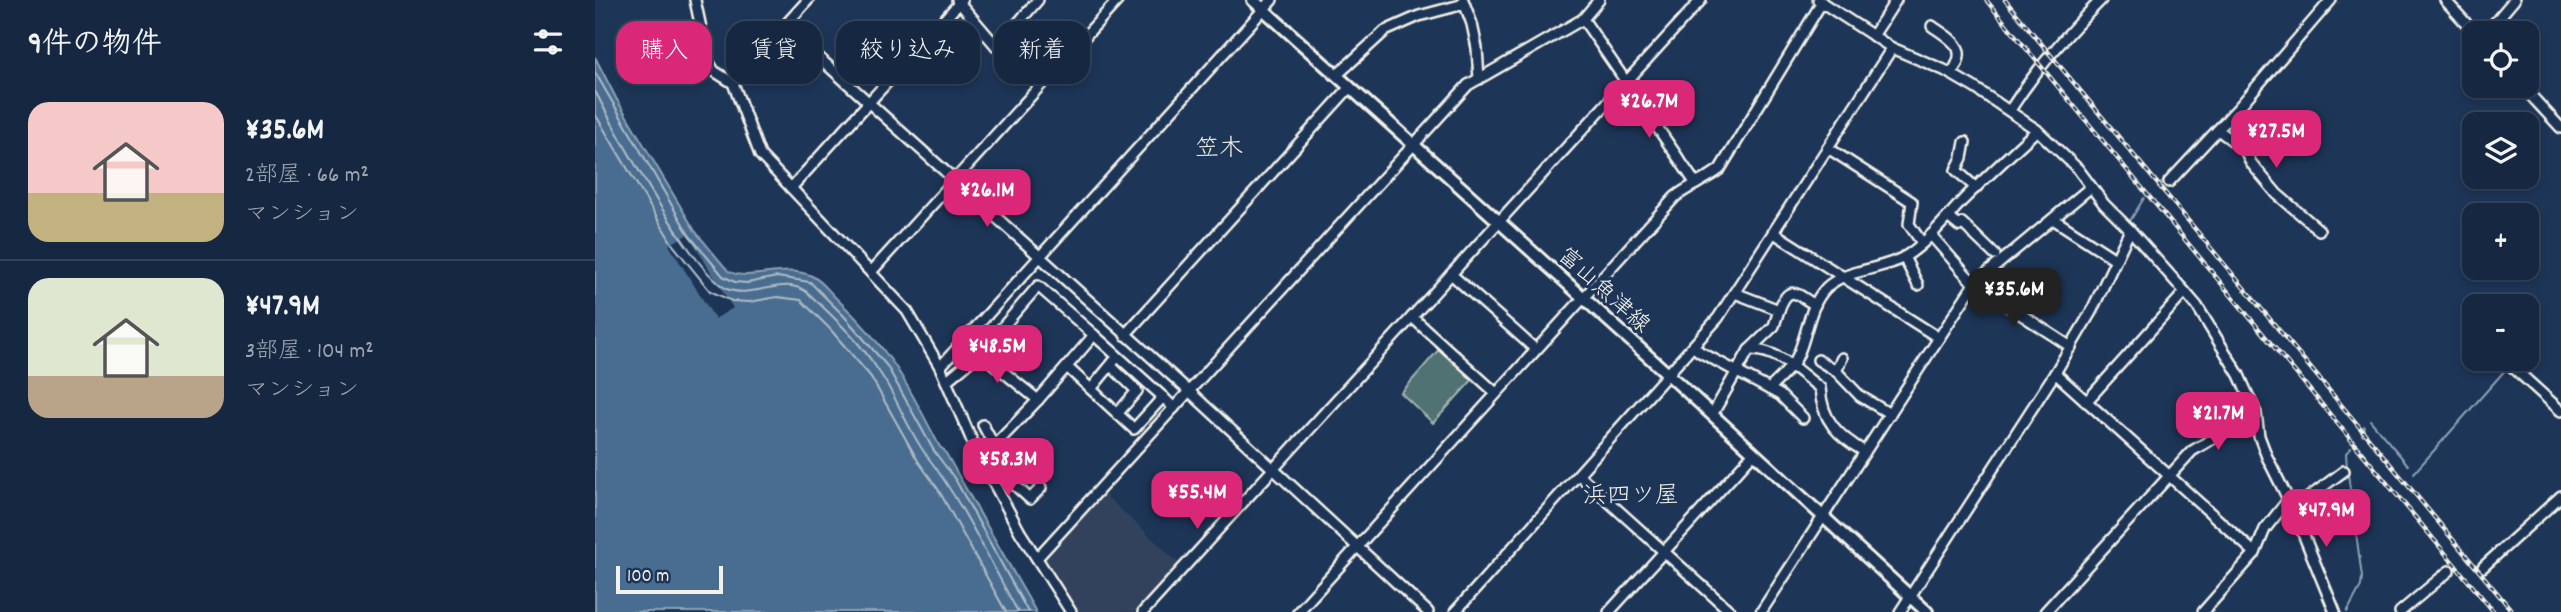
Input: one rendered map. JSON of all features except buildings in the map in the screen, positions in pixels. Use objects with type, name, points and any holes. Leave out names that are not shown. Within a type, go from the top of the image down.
[{"type":"main road","name":"富山魚津線","points":[[1253,0],[1927,612]]},
{"type":"street","points":[[695,0],[708,61],[713,71],[726,79]]},
{"type":"street","points":[[790,21],[809,0]]},
{"type":"street","points":[[1019,21],[1038,0]]},
{"type":"street","points":[[1090,31],[1118,0]]},
{"type":"street","points":[[940,367],[1272,0]]},
{"type":"street","points":[[1037,558],[1468,85],[1583,19],[1599,0]]},
{"type":"street","points":[[1143,612],[1701,0]]},
{"type":"street","points":[[1873,36],[1896,0]]},
{"type":"street","points":[[2010,110],[2036,70],[2101,0]]},
{"type":"street","points":[[2169,183],[2331,0]]},
{"type":"street","points":[[2445,0],[2464,21]]},
{"type":"street","points":[[2496,21],[2514,0]]},
{"type":"street","points":[[791,188],[959,1],[994,43]]},
{"type":"street","points":[[1298,612],[1675,197],[1720,169],[1820,1],[1892,48],[1951,74],[2037,130],[2078,169],[2197,306],[2239,375],[2256,413],[2267,457],[2293,509],[2335,612]]},
{"type":"street","points":[[1337,75],[1385,32],[1419,16],[1463,2],[1472,24],[1479,79]]},
{"type":"street","points":[[1583,19],[1696,184]]},
{"type":"street","points":[[1932,26],[1957,44],[1960,51],[1959,64],[1951,74]]},
{"type":"street","points":[[1455,612],[1719,318],[1892,48]]},
{"type":"street","points":[[822,60],[1190,392],[1428,612]]},
{"type":"street","points":[[733,84],[760,155],[907,311],[940,367],[977,450],[1020,532],[1070,612]]},
{"type":"street","points":[[871,272],[1041,84]]},
{"type":"street","points":[[1125,335],[1350,88]]},
{"type":"street","points":[[2533,98],[2561,128]]},
{"type":"street","points":[[1769,389],[1791,368],[1815,305],[1828,286],[1845,277],[1889,265],[1904,257],[1931,235],[2037,130]]},
{"type":"street","points":[[2218,130],[2245,150],[2251,163],[2277,194],[2319,230]]},
{"type":"street","points":[[1965,142],[1956,170],[1976,188]]},
{"type":"street","points":[[1828,148],[1912,202],[1909,224],[1922,243]]},
{"type":"street","points":[[1761,612],[1975,284],[2091,187]]},
{"type":"street","points":[[1948,217],[1959,226],[1962,223],[1995,256]]},
{"type":"street","points":[[2053,219],[2115,259]]},
{"type":"street","points":[[1900,612],[2071,347],[2130,230]]},
{"type":"street","points":[[1774,233],[1939,338]]},
{"type":"street","points":[[1931,235],[1975,284],[2071,347]]},
{"type":"street","points":[[1904,257],[1918,285]]},
{"type":"street","points":[[1451,274],[1535,349]]},
{"type":"street","points":[[946,381],[980,353],[1038,286],[1174,408]]},
{"type":"street","points":[[1712,415],[1749,350],[1774,327],[1783,298],[1793,292],[1815,305]]},
{"type":"street","points":[[2087,402],[2185,292]]},
{"type":"street","points":[[1735,293],[1779,310]]},
{"type":"street","points":[[1412,317],[1496,393]]},
{"type":"street","points":[[994,446],[1094,335]]},
{"type":"street","points":[[1694,346],[1735,372],[1780,395],[1803,418]]},
{"type":"street","points":[[1749,350],[1762,349],[1777,355],[1820,388],[1821,408],[1834,428],[1865,452]]},
{"type":"street","points":[[980,353],[1038,400]]},
{"type":"street","points":[[1091,389],[1119,356]]},
{"type":"street","points":[[1836,371],[1842,358]]},
{"type":"street","points":[[1818,360],[1836,371],[1860,396],[1890,414]]},
{"type":"street","points":[[1111,366],[1137,391]]},
{"type":"street","points":[[1067,367],[1134,429],[1163,397]]},
{"type":"street","points":[[2517,371],[2561,411]]},
{"type":"street","points":[[2055,373],[2255,554]]},
{"type":"street","points":[[1117,414],[1146,381]]},
{"type":"street","points":[[2045,612],[2192,451],[2256,413]]},
{"type":"street","points":[[983,425],[1008,479],[1030,499],[1041,488]]},
{"type":"street","points":[[1609,612],[1753,454]]},
{"type":"street","points":[[2293,509],[2344,471]]},
{"type":"street","points":[[1579,475],[1731,612]]},
{"type":"street","points":[[2483,567],[2561,496]]},
{"type":"street","points":[[2203,612],[2255,554],[2265,528],[2288,500]]},
{"type":"street","points":[[2400,612],[2449,571]]},
{"type":"shaded area","points":[[1104,494],[1181,565],[1139,612],[1073,612],[1043,559]]},
{"type":"green space","points":[[1440,348],[1474,378],[1433,423],[1401,393]]},
{"type":"water","points":[[595,57],[616,98],[695,231],[728,271],[746,275],[790,271],[812,276],[859,321],[880,346],[906,383],[1036,612],[595,612]]},
{"type":"pier","points":[[688,234],[733,308],[715,319],[669,245]]},
{"type":"waterway","points":[[2130,221],[2144,198]]},
{"type":"waterway","points":[[2414,473],[2504,371]]},
{"type":"waterway","points":[[2370,420],[2408,465]]},
{"type":"waterway","points":[[2362,435],[2364,426]]},
{"type":"waterway","points":[[2347,469],[2346,453],[2351,448]]},
{"type":"waterway","points":[[2347,612],[2361,586],[2362,577],[2348,474]]},
{"type":"railway","points":[[1986,0],[2494,612]]},
{"type":"railway","points":[[2005,0],[2513,612]]},
{"type":"district","name":"笠木","points":[[1219,147]]},
{"type":"district","name":"浜四ツ屋","points":[[1631,494]]}]
